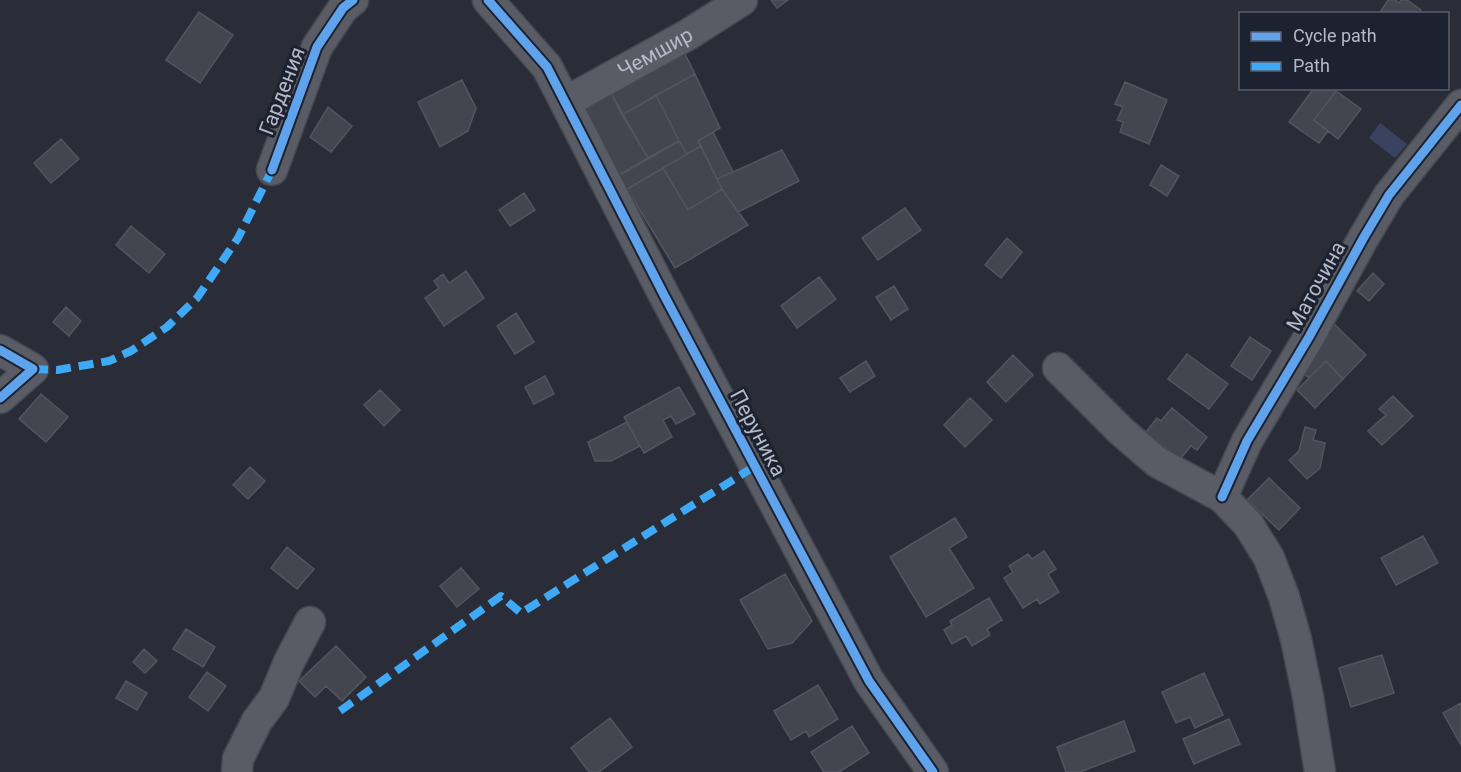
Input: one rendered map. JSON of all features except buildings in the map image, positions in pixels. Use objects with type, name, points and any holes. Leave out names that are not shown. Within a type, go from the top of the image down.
[{"type":"street","name":"Гардения","points":[[272,170],[317,47],[343,8],[353,0]]},
{"type":"street","name":"Перуника","points":[[488,0],[547,67],[664,295],[869,681],[933,772]]},
{"type":"street","name":"Чемшир","points":[[566,102],[689,34],[742,0]]},
{"type":"street","name":"Маточина","points":[[1222,497],[1247,441],[1389,195],[1461,105]]},
{"type":"street","points":[[0,351],[33,369],[0,399]]},
{"type":"street","points":[[1058,368],[1121,431],[1157,462],[1222,497],[1248,524],[1269,558],[1284,597],[1296,639],[1308,697],[1320,772]]},
{"type":"street","points":[[237,772],[238,759],[257,721],[274,698],[289,662],[310,622]]},
{"type":"water","points":[[1380,123],[1407,144],[1395,158],[1369,138]]},
{"type":"marked path","points":[[33,369],[57,370],[109,361],[131,351],[167,327],[197,298],[238,238],[272,170]]},
{"type":"marked path","points":[[340,711],[501,596],[521,613],[755,466]]},
{"type":"cycle path","points":[[272,170],[317,47],[343,8],[353,0]]},
{"type":"cycle path","points":[[488,0],[547,67],[664,295],[869,681],[933,772]]},
{"type":"cycle path","points":[[1222,497],[1247,441],[1389,195],[1461,105]]},
{"type":"cycle path","points":[[0,350],[33,369],[0,398]]}]
